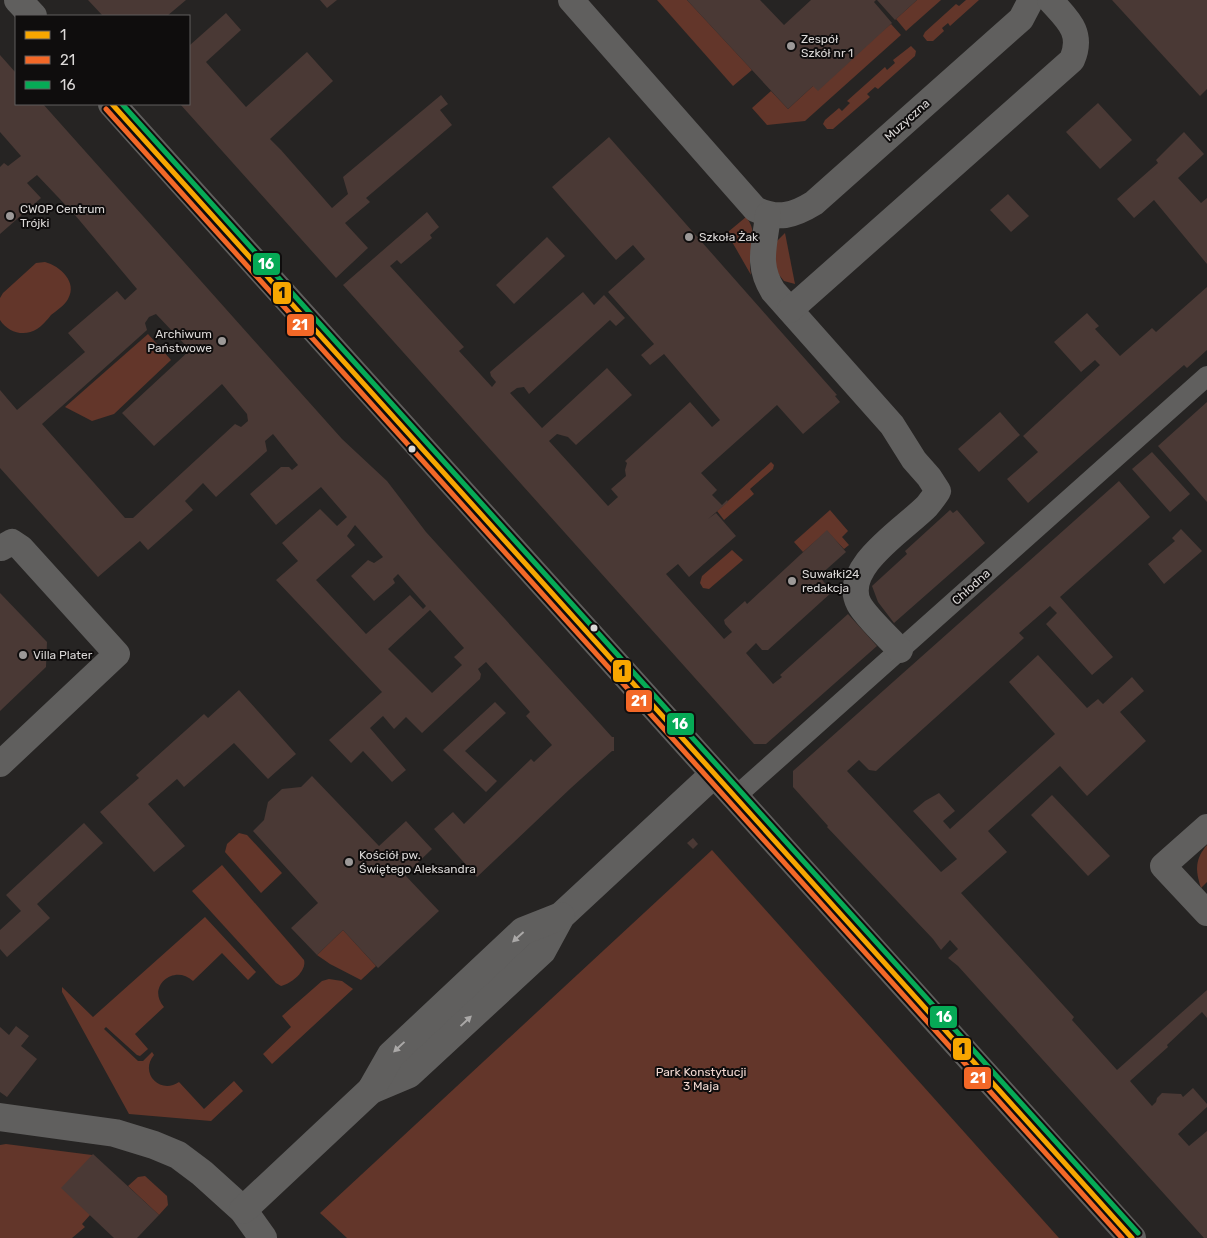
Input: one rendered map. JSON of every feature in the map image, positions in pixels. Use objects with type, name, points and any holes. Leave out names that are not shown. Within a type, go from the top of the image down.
[{"type":"street","points":[[18,0],[32,15]]},
{"type":"street","points":[[571,0],[755,209],[768,215],[763,251],[763,273],[773,291],[892,425],[914,460],[938,490],[927,506],[872,556],[857,578],[856,591],[858,602],[900,650]]},
{"type":"street","name":"Muzyczna","points":[[768,215],[792,214],[814,203],[1021,19],[1031,0]]},
{"type":"street","points":[[790,310],[1072,60],[1076,51],[1077,40],[1075,31],[1070,21],[1050,0]]},
{"type":"street","points":[[113,105],[1132,1238]]},
{"type":"street","name":"Chłodna","points":[[735,798],[1207,376]]},
{"type":"street","points":[[0,764],[117,654],[22,548],[12,542],[1,548]]},
{"type":"street","points":[[243,1210],[371,1090],[391,1055],[523,931],[561,916],[714,774]]},
{"type":"street","points":[[1207,827],[1163,866],[1207,913]]},
{"type":"street","points":[[0,1117],[115,1133],[154,1145],[178,1155],[202,1173],[243,1210],[263,1238]]},
{"type":"green space","points":[[657,0],[687,0],[752,70],[733,86]]},
{"type":"green space","points":[[917,0],[941,0],[906,31],[896,19]]},
{"type":"green space","points":[[966,0],[979,0],[950,26],[948,23],[942,28],[944,31],[933,41],[927,41],[923,36],[925,32],[956,4],[959,6]]},
{"type":"green space","points":[[891,24],[901,35],[805,121],[767,125],[752,108],[771,91],[788,109],[813,86]]},
{"type":"green space","points":[[911,46],[916,51],[915,56],[878,89],[875,87],[867,94],[870,97],[833,129],[827,129],[823,124],[825,120],[839,108],[842,111],[850,103],[847,101],[885,67],[887,70],[895,63],[893,60]]},
{"type":"green space","points":[[746,217],[753,237],[750,259],[751,275],[731,240],[733,238],[728,232]]},
{"type":"green space","points":[[785,233],[795,284],[784,281],[775,270],[776,242]]},
{"type":"green space","points":[[45,262],[62,271],[66,276],[71,287],[68,299],[63,306],[37,329],[27,333],[12,331],[0,320],[0,298],[36,263]]},
{"type":"green space","points":[[148,334],[171,360],[114,414],[92,421],[65,407]]},
{"type":"green space","points":[[771,462],[774,465],[773,469],[750,489],[754,494],[724,520],[717,511]]},
{"type":"green space","points":[[830,510],[848,531],[842,537],[849,545],[844,549],[827,531],[803,552],[794,542]]},
{"type":"green space","points":[[732,550],[743,560],[709,589],[703,588],[700,583],[702,576]]},
{"type":"green space","points":[[239,833],[247,835],[282,873],[261,893],[225,852],[227,844]]},
{"type":"green space","points":[[1207,845],[1207,882],[1201,888],[1197,865],[1200,855]]},
{"type":"green space","name":"Park Konstytucji 3 Maja","points":[[712,850],[1059,1238],[347,1238],[320,1213]]},
{"type":"green space","points":[[222,865],[304,960],[301,973],[289,983],[281,986],[276,983],[192,891]]},
{"type":"green space","points":[[205,917],[256,972],[248,980],[222,953],[193,981],[186,976],[178,975],[171,976],[165,980],[160,985],[158,992],[159,999],[164,1007],[135,1034],[148,1049],[140,1056],[106,1027],[104,1029],[138,1061],[143,1061],[152,1052],[154,1055],[149,1069],[150,1075],[154,1080],[165,1086],[179,1082],[204,1109],[234,1081],[243,1091],[211,1121],[129,1114],[62,992],[62,987],[93,1017]]},
{"type":"green space","points":[[343,930],[376,966],[361,980],[317,955]]},
{"type":"green space","points":[[329,979],[342,981],[353,989],[272,1064],[263,1054],[291,1027],[282,1016],[322,981]]},
{"type":"green space","points":[[6,1144],[92,1155],[90,1215],[82,1224],[85,1227],[72,1238],[0,1238],[0,1145]]},
{"type":"green space","points":[[145,1176],[167,1196],[168,1205],[159,1215],[128,1186],[138,1177]]},
{"type":"building","points":[[88,0],[186,0],[168,15],[102,15]]},
{"type":"building","points":[[320,0],[337,0],[327,8]]},
{"type":"building","name":"Zespół Szkół nr 1","points":[[687,0],[760,0],[784,25],[811,0],[876,0],[874,2],[892,23],[818,91],[813,86],[788,109]]},
{"type":"building","points":[[877,0],[917,0],[895,20]]},
{"type":"building","points":[[1112,0],[1207,0],[1207,89],[1200,96]]},
{"type":"building","points":[[226,13],[241,30],[206,62],[246,107],[307,52],[333,81],[270,139],[332,208],[348,194],[343,177],[441,95],[448,104],[440,110],[452,125],[366,198],[370,202],[345,223],[368,248],[336,278],[181,105],[190,105],[190,45]]},
{"type":"building","points":[[0,55],[15,72],[15,105],[44,105],[342,439],[387,481],[426,532],[614,737],[614,751],[571,788],[477,877],[434,829],[453,812],[464,824],[531,759],[534,762],[552,745],[526,716],[530,712],[486,662],[478,669],[481,674],[480,679],[422,733],[406,717],[394,729],[383,716],[370,728],[406,770],[392,782],[363,751],[351,763],[329,740],[382,692],[276,580],[298,561],[282,543],[320,509],[337,526],[347,517],[321,487],[276,525],[250,494],[281,467],[289,467],[292,470],[298,465],[273,434],[265,441],[267,451],[216,497],[203,483],[185,501],[193,510],[148,550],[140,541],[98,577],[0,468],[0,390],[17,410],[85,352],[68,333],[117,291],[125,300],[137,289],[75,215],[37,175],[27,183],[41,198],[0,234],[0,167],[4,163],[8,166],[21,156],[0,132]],"holes":[[[156,314],[190,350],[122,413],[154,446],[222,384],[247,414],[248,421],[241,427],[235,424],[133,518],[125,518],[42,424],[147,330],[145,323],[149,317]],[[355,525],[383,557],[374,563],[368,560],[351,576],[374,601],[395,583],[393,579],[398,574],[426,606],[423,609],[410,595],[366,634],[316,580],[355,545],[347,536]],[[430,610],[464,648],[454,657],[462,665],[432,693],[388,649]]]},
{"type":"building","points":[[1098,103],[1132,140],[1100,169],[1066,132]]},
{"type":"building","points":[[1184,132],[1204,154],[1178,178],[1201,203],[1207,198],[1207,264],[1154,200],[1134,218],[1117,199],[1158,163],[1156,160]]},
{"type":"building","points":[[609,137],[837,395],[835,396],[840,402],[803,434],[777,405],[701,473],[717,490],[712,495],[722,505],[727,500],[728,502],[708,519],[716,513],[736,536],[689,577],[678,564],[666,574],[724,639],[732,632],[724,620],[745,601],[747,604],[827,530],[846,552],[819,576],[832,592],[768,650],[762,650],[756,643],[746,653],[773,684],[782,677],[780,675],[848,614],[877,646],[766,744],[754,744],[343,285],[427,212],[439,227],[430,235],[432,238],[401,264],[397,260],[390,266],[464,347],[459,351],[492,387],[496,382],[490,372],[583,292],[594,305],[604,295],[625,318],[616,326],[610,320],[529,394],[524,387],[517,388],[510,393],[542,428],[607,368],[632,395],[576,445],[568,437],[557,434],[549,441],[608,506],[618,497],[611,489],[626,476],[627,463],[625,461],[690,402],[712,427],[720,420],[664,354],[650,365],[641,355],[654,344],[608,292],[645,259],[633,245],[616,260],[552,187]]},
{"type":"building","points":[[1008,194],[1029,216],[1011,232],[990,210]]},
{"type":"building","points":[[547,237],[565,256],[514,304],[496,285]]},
{"type":"building","points":[[1207,287],[1207,350],[1187,368],[1184,365],[1028,503],[1007,479],[1038,452],[1023,436],[1100,365],[1095,360],[1081,372],[1054,342],[1087,313],[1099,326],[1095,329],[1120,356],[1152,328],[1156,332]]},
{"type":"building","points":[[1207,402],[1207,502],[1158,446]]},
{"type":"building","points":[[1000,412],[1020,435],[979,472],[958,449]]},
{"type":"building","points":[[1152,452],[1190,494],[1170,512],[1132,469]]},
{"type":"building","points":[[1119,481],[1150,517],[1060,597],[1113,657],[1092,675],[1046,624],[1057,613],[1050,606],[1019,633],[1024,638],[876,771],[869,770],[859,760],[847,771],[941,872],[957,859],[913,811],[939,793],[955,811],[943,821],[950,829],[1055,734],[1009,682],[1038,655],[1087,708],[1098,699],[1103,704],[1132,677],[1144,691],[1120,712],[1146,741],[1087,796],[1060,766],[988,831],[1007,852],[961,893],[1074,1017],[1072,1020],[1117,1070],[1207,990],[1207,1018],[1202,1012],[1167,1045],[1168,1047],[1130,1081],[1152,1106],[1162,1093],[1181,1094],[1183,1097],[1193,1088],[1207,1104],[1207,1107],[1178,1134],[1189,1146],[1207,1131],[1207,1238],[1204,1238],[958,966],[948,958],[958,949],[950,940],[941,950],[933,939],[827,827],[793,787],[793,771]]},
{"type":"building","points":[[950,510],[953,513],[957,510],[985,543],[894,623],[878,602],[872,586],[907,554],[905,551]]},
{"type":"building","points":[[1181,529],[1202,551],[1164,584],[1148,564],[1175,541],[1172,538]]},
{"type":"building","name":"Villa Plater","points":[[0,593],[47,642],[46,667],[0,711]]},
{"type":"building","points":[[239,690],[296,754],[268,779],[234,743],[184,787],[177,779],[148,804],[185,846],[154,872],[100,812],[139,778],[136,775],[204,714],[208,718]]},
{"type":"building","points":[[495,702],[506,713],[465,751],[497,781],[486,792],[443,750]]},
{"type":"building","name":"Kościół pw. Świętego Aleksandra","points":[[312,776],[379,846],[406,821],[432,849],[405,875],[439,911],[378,968],[343,930],[317,955],[291,928],[318,903],[253,831],[264,820],[268,802],[282,789],[301,787]]},
{"type":"building","points":[[1052,795],[1110,856],[1088,876],[1031,815]]},
{"type":"building","points":[[84,823],[103,843],[37,904],[50,918],[7,957],[0,949],[0,930],[21,911],[6,895]]},
{"type":"building","points":[[693,838],[698,844],[693,849],[687,843]]},
{"type":"building","points":[[16,1026],[29,1036],[21,1046],[37,1059],[7,1097],[0,1092],[0,1027],[9,1035]]},
{"type":"building","points":[[93,1154],[159,1215],[137,1238],[114,1238],[61,1188]]},
{"type":"transit line","name":"1","points":[[113,105],[1132,1238]]},
{"type":"transit line","name":"16","points":[[123,105],[1138,1233]]},
{"type":"transit line","name":"21","points":[[106,109],[1122,1238]]},
{"type":"place","name":"Zespół Szkół nr 1","points":[[791,46]]},
{"type":"place","name":"CWOP Centrum Trójki","points":[[10,216]]},
{"type":"place","name":"Szkoła Żak","points":[[689,237]]},
{"type":"place","name":"Archiwum Państwowe","points":[[222,341]]},
{"type":"place","name":"Suwałki24 redakcja","points":[[792,581]]},
{"type":"place","name":"Villa Plater","points":[[23,655]]},
{"type":"place","name":"Kościół pw. Świętego Aleksandra","points":[[349,862]]}]
